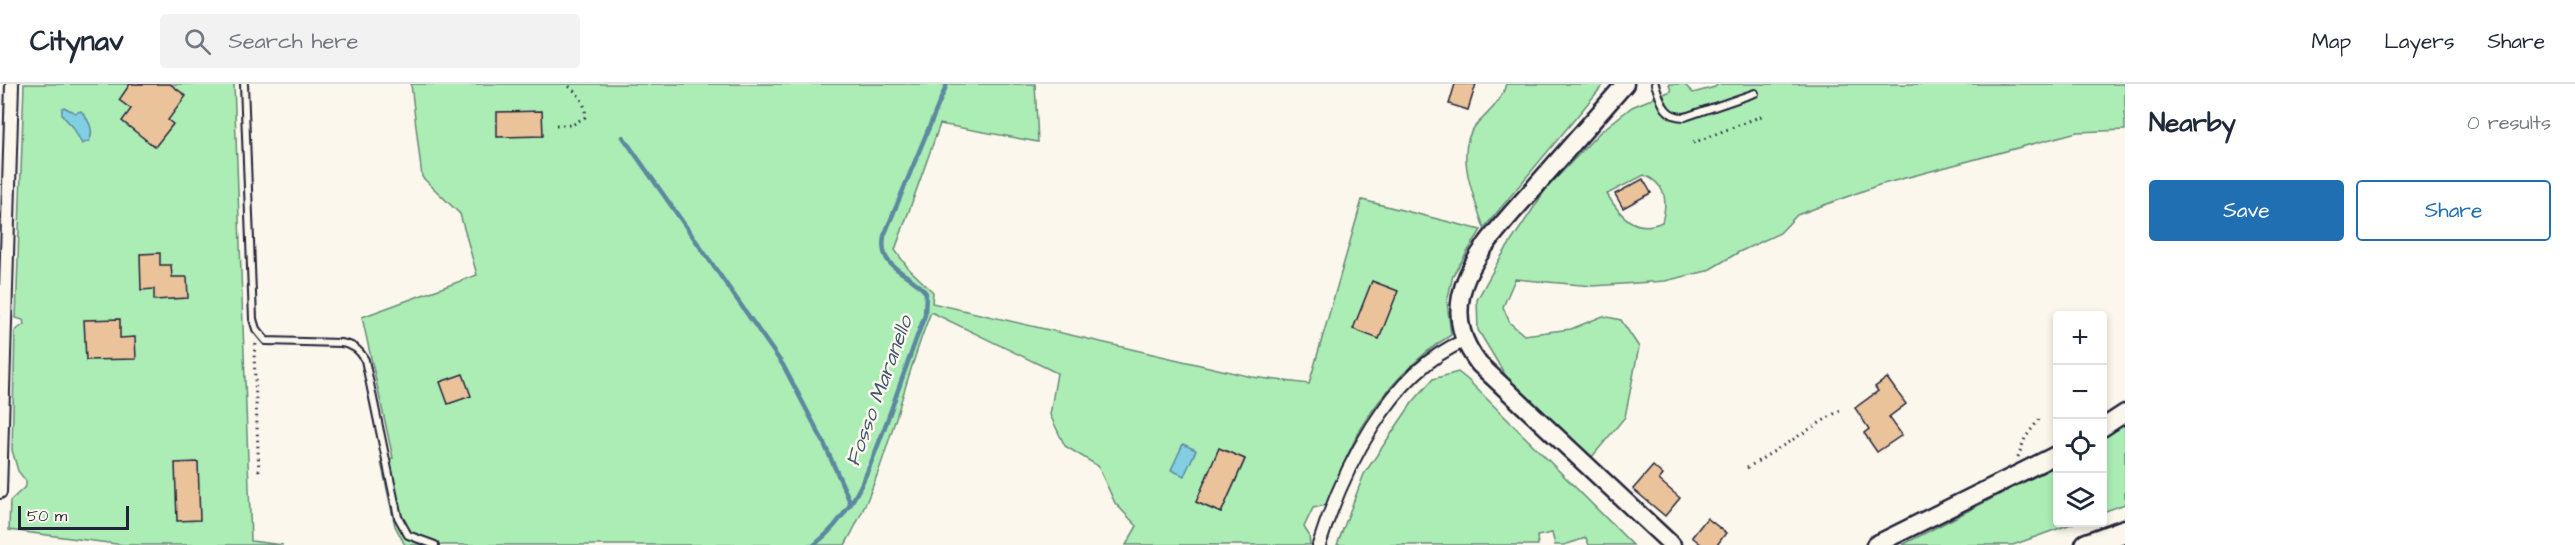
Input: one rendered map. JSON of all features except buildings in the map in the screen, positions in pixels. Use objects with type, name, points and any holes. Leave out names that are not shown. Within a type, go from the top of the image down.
[{"type":"highway","points":[[2087,545],[2125,531]]},
{"type":"main road","points":[[1625,84],[1479,255],[1461,294],[1460,328],[1464,341],[1479,363],[1672,545]]},
{"type":"main road","points":[[2107,425],[2125,413]]},
{"type":"main road","points":[[1875,545],[2053,456]]},
{"type":"street","points":[[0,492],[12,84]]},
{"type":"street","points":[[1319,545],[1326,522],[1368,433],[1406,384],[1449,347],[1464,341]]},
{"type":"lane","points":[[243,84],[253,319],[260,337],[276,343],[341,343],[352,345],[360,350],[365,360],[398,518],[408,535],[435,545]]},
{"type":"lane","points":[[1655,84],[1664,108],[1669,114],[1678,117],[1685,117],[1755,93]]},
{"type":"path","points":[[556,126],[572,125],[585,117],[586,110],[580,97],[566,84]]},
{"type":"path","points":[[1692,143],[1764,115]]},
{"type":"path","points":[[259,474],[254,353],[260,337]]},
{"type":"path","points":[[1747,468],[1842,409]]},
{"type":"path","points":[[2018,474],[2018,453],[2040,418]]},
{"type":"green space","points":[[24,84],[234,84],[251,541],[283,545],[124,545],[9,530],[10,501],[26,486],[26,481],[18,471],[12,450],[15,331],[24,324],[23,320],[16,318]]},
{"type":"green space","points":[[411,84],[1035,84],[1038,142],[940,124],[895,250],[908,268],[933,292],[932,303],[1252,377],[1309,384],[1362,200],[1481,230],[1453,275],[1447,302],[1451,335],[1425,354],[1399,378],[1376,405],[1350,450],[1326,505],[1313,508],[1304,527],[1309,535],[1310,545],[1126,545],[1137,526],[1115,503],[1098,466],[1065,446],[1050,415],[1057,373],[931,312],[872,489],[845,545],[405,545],[395,526],[381,462],[393,458],[362,317],[477,275],[460,214],[422,177]],"holes":[[[1219,449],[1245,460],[1221,513],[1196,502]]]},
{"type":"green space","points":[[1506,84],[1604,84],[1484,228],[1471,190],[1466,148],[1469,135],[1498,101]]},
{"type":"green space","points":[[1669,84],[1684,84],[1693,93],[1715,87],[1718,84],[2125,84],[2125,130],[2077,132],[1879,185],[1797,215],[1780,233],[1739,252],[1707,271],[1665,281],[1593,286],[1515,279],[1503,307],[1510,323],[1524,335],[1571,329],[1603,316],[1621,320],[1639,347],[1625,417],[1592,457],[1507,378],[1478,330],[1477,300],[1499,260],[1546,189],[1599,133],[1632,107],[1671,91]],"holes":[[[1644,175],[1661,188],[1665,207],[1662,222],[1644,226],[1629,221],[1623,216],[1607,194]]]},
{"type":"green space","points":[[1458,372],[1633,545],[1589,545],[1586,538],[1564,545],[1555,545],[1552,533],[1537,536],[1538,545],[1337,545],[1364,474],[1412,403],[1433,379]]},
{"type":"green space","points":[[2125,424],[2125,504],[2107,511],[2107,473],[2107,435]]},
{"type":"green space","points":[[2053,467],[2053,527],[2063,527],[2013,545],[1902,545]]},
{"type":"water","points":[[64,107],[75,113],[81,111],[84,114],[91,129],[89,141],[82,144],[73,127],[62,115]]},
{"type":"water","points":[[1183,444],[1196,450],[1184,476],[1171,470]]},
{"type":"waterway","name":"Fosso Maranello","points":[[814,545],[842,517],[862,484],[925,315],[926,293],[890,263],[883,248],[884,236],[947,84]]},
{"type":"waterway","points":[[623,137],[783,365],[823,441],[851,504]]}]
